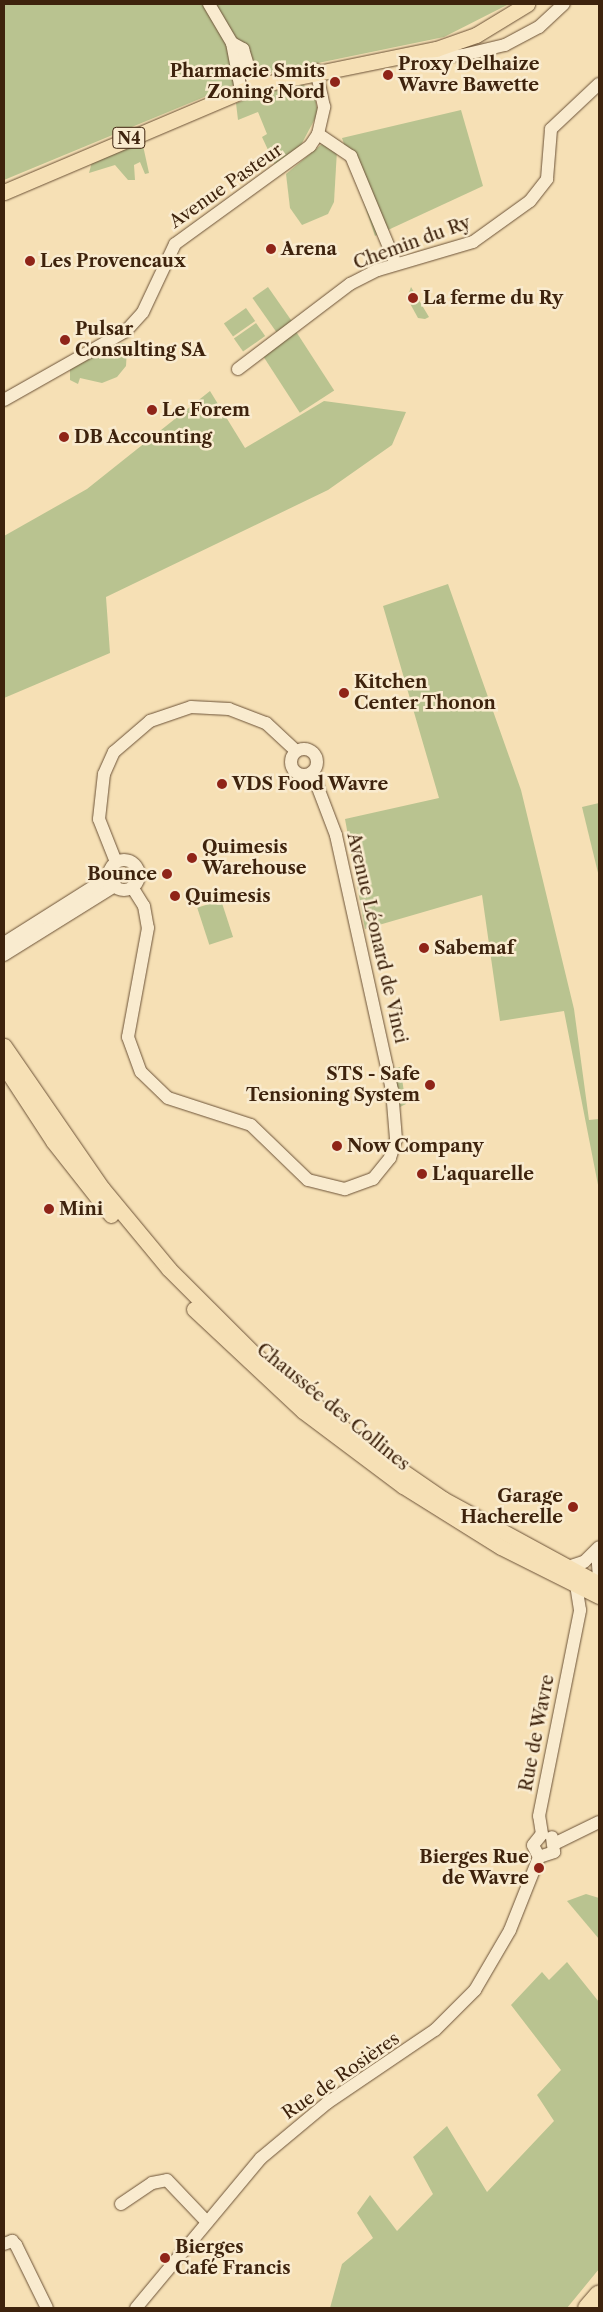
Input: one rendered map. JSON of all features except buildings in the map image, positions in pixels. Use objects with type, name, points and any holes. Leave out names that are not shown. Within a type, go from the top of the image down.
[{"type":"highway","points":[[587,2308],[599,2294]]},
{"type":"main road","name":"N4","points":[[4,192],[248,88],[316,70],[412,56],[476,35],[527,4]]},
{"type":"main road","name":"Chaussée des Collines","points":[[4,1046],[62,1135],[143,1238],[162,1268],[244,1360],[352,1450],[452,1518],[586,1580],[599,1584]]},
{"type":"main road","name":"Chaussée des Collines","points":[[4,1066],[58,1148],[128,1234],[254,1354],[360,1442],[443,1499],[586,1580],[599,1596]]},
{"type":"street","points":[[209,4],[232,43],[243,49],[248,88]]},
{"type":"street","points":[[412,56],[463,55],[504,45],[539,27],[564,4]]},
{"type":"street","points":[[316,70],[324,107],[318,134],[351,156],[396,264]]},
{"type":"street","name":"Chemin du Ry","points":[[238,369],[339,292],[396,264],[473,242],[538,194],[546,179],[551,129],[599,84]]},
{"type":"street","name":"Avenue Pasteur","points":[[4,400],[126,331],[143,312],[174,244],[294,161],[318,134]]},
{"type":"street","name":"Avenue Léonard de Vinci","points":[[116,862],[99,819],[104,774],[114,752],[150,720],[191,707],[229,709],[266,723],[296,751],[314,753],[317,764],[312,772],[336,836],[392,1096],[395,1144],[386,1166],[373,1179],[345,1189],[308,1180],[251,1125],[168,1098],[141,1072],[128,1037],[148,928],[144,906],[132,887]]},
{"type":"street","points":[[296,751],[292,758],[294,770],[303,775],[312,772]]},
{"type":"street","points":[[4,943],[112,881],[132,887],[138,878],[136,867],[128,861],[116,862],[112,881],[4,955]]},
{"type":"street","name":"Rue de Wavre","points":[[565,1568],[584,1562],[598,1549]]},
{"type":"street","name":"Rue de Wavre","points":[[538,1857],[533,1845],[542,1834],[539,1816],[586,1580],[598,1549]]},
{"type":"street","points":[[580,1610],[599,1602]]},
{"type":"street","points":[[538,1857],[551,1855],[556,1843],[599,1822]]},
{"type":"street","points":[[542,1834],[556,1843]]},
{"type":"street","name":"Rue de Rosières","points":[[136,2308],[261,2158],[298,2125],[410,2050],[456,2011],[493,1962],[538,1857]]},
{"type":"street","points":[[121,2204],[152,2183],[167,2180],[207,2222]]},
{"type":"street","points":[[8,2242],[47,2308]]},
{"type":"green space","points":[[4,4],[509,4],[444,37],[255,76],[4,180]]},
{"type":"green space","points":[[295,84],[304,85],[315,97],[318,113],[301,145],[275,165],[262,137],[267,134],[258,112],[238,120],[236,103]]},
{"type":"green space","points":[[461,110],[483,186],[375,236],[342,138]]},
{"type":"green space","points":[[142,141],[149,173],[145,174],[140,162],[134,165],[135,180],[128,180],[115,165],[89,173],[92,162]]},
{"type":"green space","points":[[322,144],[337,150],[334,202],[328,214],[302,225],[290,208],[286,174]]},
{"type":"green space","points":[[268,287],[292,321],[277,332],[252,298]]},
{"type":"green space","points":[[411,287],[429,317],[425,319],[418,318],[407,298]]},
{"type":"green space","points":[[246,308],[255,321],[233,337],[224,323]]},
{"type":"green space","points":[[256,323],[265,336],[243,352],[234,338]]},
{"type":"green space","points":[[295,330],[334,390],[300,413],[261,352]]},
{"type":"green space","points":[[120,343],[126,343],[112,351],[115,358],[125,353],[122,348],[129,344],[131,347],[127,349],[126,366],[117,377],[102,383],[80,378],[78,384],[70,380],[70,369]]},
{"type":"green space","points":[[210,391],[245,448],[324,401],[406,412],[392,445],[328,490],[106,597],[110,653],[4,698],[4,536],[87,489]]},
{"type":"green space","points":[[448,584],[521,790],[574,1009],[589,1120],[599,1119],[599,1190],[564,1011],[500,1021],[482,895],[365,929],[345,819],[439,798],[383,606]]},
{"type":"green space","points":[[599,803],[599,877],[582,807]]},
{"type":"green space","points":[[221,900],[233,937],[209,945],[197,908]]},
{"type":"green space","points":[[400,1067],[406,1104],[400,1107],[393,1068]]},
{"type":"green space","points":[[586,1894],[599,1898],[599,1939],[567,1901]]},
{"type":"green space","points":[[567,1962],[599,2002],[599,2269],[567,2308],[330,2308],[342,2264],[373,2238],[357,2213],[370,2195],[397,2231],[433,2194],[413,2157],[447,2126],[487,2192],[554,2121],[537,2095],[561,2070],[511,2005],[542,1972],[549,1980]]},
{"type":"place","name":"Proxy Delhaize Wavre Bawette","points":[[388,75]]},
{"type":"place","name":"Pharmacie Smits Zoning Nord","points":[[335,82]]},
{"type":"place","name":"Arena","points":[[271,249]]},
{"type":"place","name":"Les Provencaux","points":[[30,261]]},
{"type":"place","name":"La ferme du Ry","points":[[413,298]]},
{"type":"place","name":"Pulsar Consulting SA","points":[[65,340]]},
{"type":"place","name":"Le Forem","points":[[152,410]]},
{"type":"place","name":"DB Accounting","points":[[64,437]]},
{"type":"place","name":"Kitchen Center Thonon","points":[[344,693]]},
{"type":"place","name":"VDS Food Wavre","points":[[222,784]]},
{"type":"place","name":"Quimesis Warehouse","points":[[192,858]]},
{"type":"place","name":"Bounce","points":[[167,874]]},
{"type":"place","name":"Quimesis","points":[[175,896]]},
{"type":"place","name":"Sabemaf","points":[[424,948]]},
{"type":"place","name":"STS - Safe Tensioning System","points":[[430,1085]]},
{"type":"place","name":"Now Company","points":[[337,1146]]},
{"type":"place","name":"L'aquarelle","points":[[422,1174]]},
{"type":"place","name":"Mini","points":[[49,1209]]},
{"type":"place","name":"Garage Hacherelle","points":[[573,1507]]},
{"type":"place","name":"Bierges Rue de Wavre","points":[[539,1868]]},
{"type":"place","name":"Bierges Café Francis","points":[[165,2258]]}]
